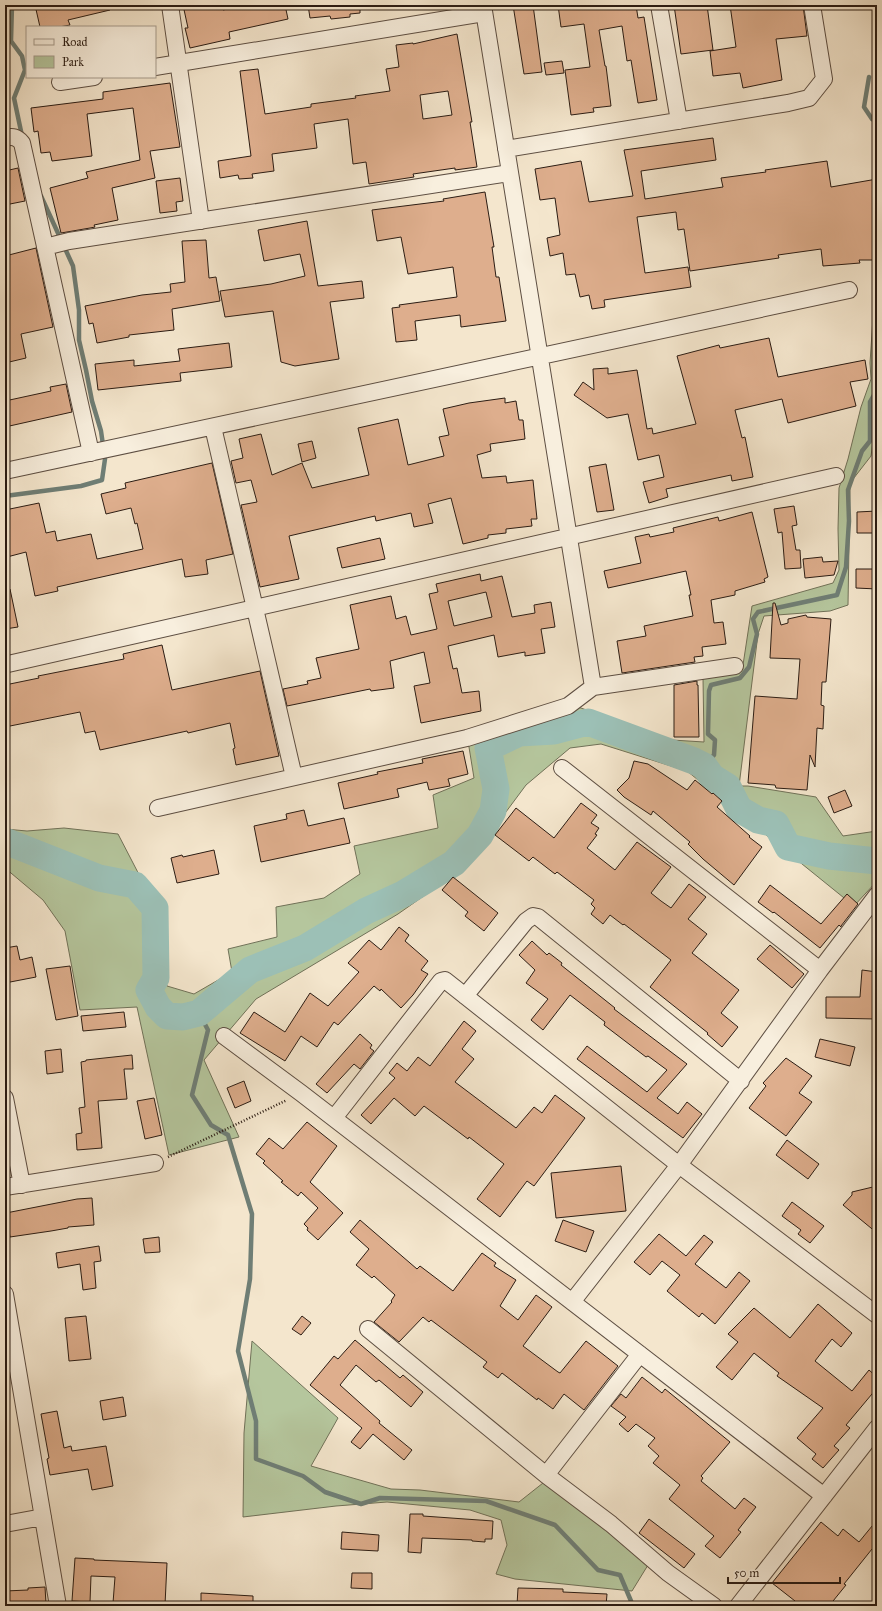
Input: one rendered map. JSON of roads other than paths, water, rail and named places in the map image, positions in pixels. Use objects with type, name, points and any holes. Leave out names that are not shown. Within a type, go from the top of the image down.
[{"type":"street","points":[[170,5],[200,221]]},
{"type":"street","points":[[659,5],[679,121]]},
{"type":"street","points":[[506,149],[788,103],[809,98],[824,79],[812,5]]},
{"type":"street","points":[[156,67],[484,9],[593,687]]},
{"type":"street","points":[[60,82],[87,78]]},
{"type":"street","points":[[5,138],[11,136],[18,138],[22,143],[48,246],[91,453]]},
{"type":"street","points":[[48,246],[510,173]]},
{"type":"street","points":[[5,472],[849,290]]},
{"type":"street","points":[[213,427],[294,777]]},
{"type":"street","points":[[8,664],[836,476]]},
{"type":"street","points":[[158,808],[467,738],[568,706],[593,687],[735,666]]},
{"type":"street","points":[[562,768],[820,970]]},
{"type":"street","points":[[572,1302],[679,1165],[820,970],[872,911],[877,896]]},
{"type":"street","points":[[465,996],[526,921],[533,916],[538,917],[741,1081]]},
{"type":"street","points":[[334,1118],[441,980],[445,980],[679,1165],[877,1315]]},
{"type":"street","points":[[224,1036],[334,1118],[824,1496]]},
{"type":"street","points":[[5,1098],[22,1185]]},
{"type":"street","points":[[5,1187],[155,1163]]},
{"type":"street","points":[[5,1294],[11,1364],[43,1517],[58,1606]]},
{"type":"street","points":[[368,1329],[546,1476],[611,1524],[668,1573],[714,1606]]},
{"type":"street","points":[[546,1476],[640,1354]]},
{"type":"street","points":[[738,1606],[877,1428]]},
{"type":"street","points":[[5,1524],[43,1517]]},
{"type":"waterway","points":[[12,5],[11,41],[22,56],[25,70],[14,98],[22,136]]},
{"type":"waterway","points":[[869,77],[864,107],[872,119],[877,122]]},
{"type":"waterway","points":[[5,496],[81,486],[102,480],[105,459],[101,431],[92,401],[79,340],[79,310],[73,266],[41,196]]},
{"type":"waterway","points":[[704,766],[714,755],[715,740],[708,734],[709,691],[711,685],[740,678],[749,667],[757,634],[753,619],[758,612],[837,595],[846,567],[849,521],[848,490],[862,451],[870,441],[870,402],[877,390]]},
{"type":"waterway","points":[[5,841],[99,878],[135,885],[155,908],[156,978],[149,990],[158,1007],[167,1016],[183,1017],[199,1013],[250,970],[305,948],[366,911],[403,894],[454,863],[480,835],[493,811],[496,789],[488,748],[519,733],[554,731],[588,722],[704,766],[712,777],[728,787],[739,809],[758,820],[776,824],[788,847],[829,856],[877,861]]},
{"type":"waterway","points":[[199,1013],[208,1030],[192,1095],[211,1125],[228,1135],[252,1214],[250,1279],[238,1351],[256,1421],[256,1459],[303,1476],[325,1492],[361,1504],[380,1498],[486,1501],[555,1525],[598,1570],[620,1575],[632,1606]]}]
